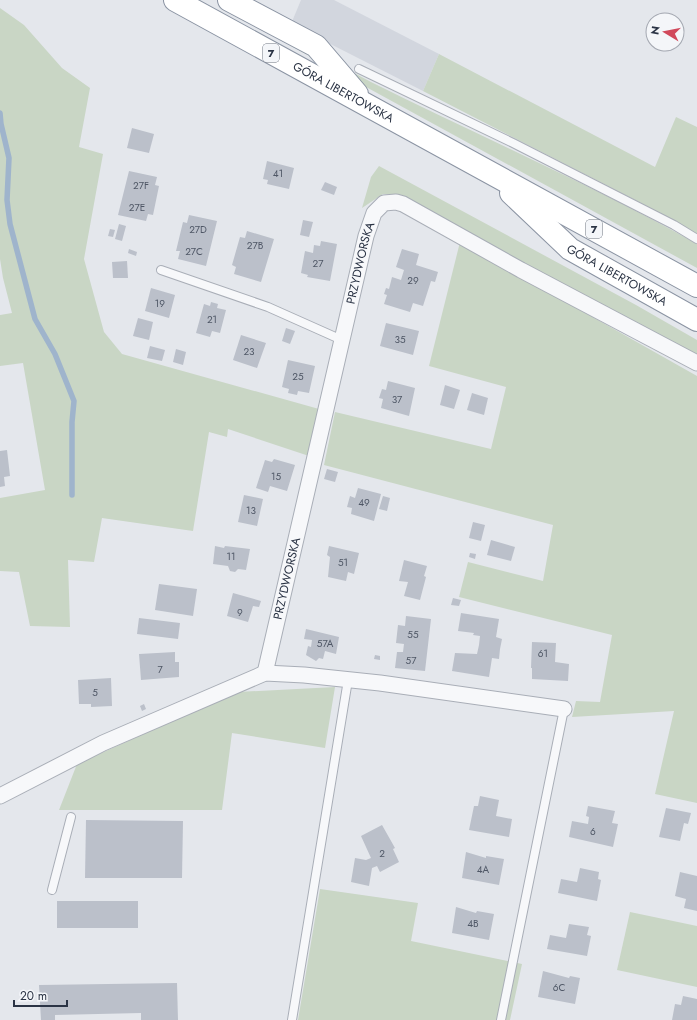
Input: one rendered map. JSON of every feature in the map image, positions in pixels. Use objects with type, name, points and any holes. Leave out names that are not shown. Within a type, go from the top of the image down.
[{"type":"highway","name":"GÓRA LIBERTOWSKA","points":[[175,0],[697,286]]},
{"type":"highway","name":"7","points":[[229,0],[316,46],[367,106]]},
{"type":"highway","name":"GÓRA LIBERTOWSKA","points":[[490,173],[570,249],[697,320]]},
{"type":"street","name":"PRZYDWORSKA","points":[[265,673],[370,223],[378,207],[384,203],[396,202],[403,204],[521,270],[697,363]]},
{"type":"street","points":[[0,796],[103,743],[265,673],[348,680],[564,709]]},
{"type":"lane","points":[[359,69],[513,143],[674,225],[697,239]]},
{"type":"lane","points":[[161,270],[268,307],[342,340]]},
{"type":"lane","points":[[292,1020],[348,680]]},
{"type":"lane","points":[[502,1020],[564,709]]},
{"type":"lane","points":[[52,890],[71,817]]},
{"type":"shaded area","points":[[301,0],[334,0],[439,54],[423,91],[291,24]]},
{"type":"green space","points":[[0,8],[24,25],[62,68],[90,88],[79,147],[103,154],[84,259],[104,332],[122,354],[319,409],[309,456],[228,429],[227,437],[209,432],[193,531],[102,518],[94,562],[68,560],[70,627],[30,626],[19,572],[0,571],[0,498],[45,490],[23,363],[0,366],[0,315],[12,313],[0,259]]},
{"type":"green space","points":[[286,34],[371,82],[617,201],[697,244],[697,268],[282,41]]},
{"type":"green space","points":[[439,54],[655,167],[676,117],[697,127],[697,235],[639,202],[423,91]]},
{"type":"green space","points":[[379,166],[636,305],[697,340],[697,355],[522,265],[402,195],[383,194],[362,208],[371,177]]},
{"type":"green space","points":[[460,242],[697,376],[697,803],[655,794],[674,711],[572,717],[576,701],[600,702],[612,635],[459,597],[468,562],[543,581],[553,525],[324,465],[335,412],[491,449],[506,387],[429,366]]},
{"type":"green space","points":[[335,687],[325,748],[232,733],[222,810],[59,810],[77,764],[237,692]]},
{"type":"green space","points":[[320,889],[418,903],[411,941],[522,964],[510,1020],[298,1020]]},
{"type":"green space","points":[[630,912],[697,926],[697,987],[617,970]]},
{"type":"building","points":[[132,128],[154,134],[149,153],[127,148]]},
{"type":"building","points":[[267,161],[294,168],[289,189],[267,184],[268,180],[263,179]]},
{"type":"building","points":[[129,171],[157,177],[155,185],[159,186],[153,215],[148,214],[146,221],[118,215]]},
{"type":"building","points":[[325,182],[337,187],[334,195],[321,190]]},
{"type":"building","points":[[189,215],[217,221],[206,266],[178,259],[180,251],[176,251],[183,222],[187,223]]},
{"type":"building","points":[[303,220],[313,222],[309,237],[300,235]]},
{"type":"building","points":[[119,224],[126,226],[122,241],[115,239]]},
{"type":"building","points":[[110,229],[115,230],[113,237],[108,236]]},
{"type":"building","points":[[247,231],[274,239],[261,282],[234,274],[236,267],[232,265],[240,237],[245,238]]},
{"type":"building","points":[[321,241],[337,244],[330,281],[307,277],[308,275],[301,273],[305,251],[313,253],[314,245],[320,246]]},
{"type":"building","points":[[129,249],[137,252],[136,256],[128,253]]},
{"type":"building","points":[[402,249],[419,254],[416,265],[438,272],[435,282],[431,281],[423,306],[413,303],[410,312],[384,304],[387,295],[384,294],[386,288],[389,289],[392,277],[401,280],[404,270],[396,267]]},
{"type":"building","points":[[127,261],[128,278],[113,278],[112,262]]},
{"type":"building","points":[[151,288],[175,295],[169,318],[145,311]]},
{"type":"building","points":[[211,302],[218,304],[217,308],[226,310],[220,333],[212,331],[210,337],[196,333],[204,304],[210,306]]},
{"type":"building","points":[[138,318],[153,322],[149,340],[133,336]]},
{"type":"building","points":[[386,323],[419,331],[413,355],[380,346]]},
{"type":"building","points":[[286,328],[295,331],[290,344],[282,341]]},
{"type":"building","points":[[241,335],[266,343],[257,368],[233,360]]},
{"type":"building","points":[[150,346],[165,350],[162,361],[147,358]]},
{"type":"building","points":[[176,349],[186,352],[183,365],[173,362]]},
{"type":"building","points":[[288,360],[315,366],[309,393],[298,391],[297,395],[288,393],[289,389],[282,387]]},
{"type":"building","points":[[388,381],[415,388],[409,416],[381,408],[383,399],[379,398],[382,389],[386,390]]},
{"type":"building","points":[[445,385],[460,390],[454,409],[440,405]]},
{"type":"building","points":[[472,393],[488,398],[484,415],[467,410]]},
{"type":"building","points":[[7,450],[10,476],[4,477],[5,486],[0,487],[0,451]]},
{"type":"building","points":[[274,459],[295,465],[287,491],[270,486],[268,492],[256,488],[265,460],[272,462]]},
{"type":"building","points":[[327,469],[338,472],[335,482],[324,479]]},
{"type":"building","points":[[358,488],[381,494],[374,521],[351,514],[352,508],[347,507],[350,496],[355,498]]},
{"type":"building","points":[[244,495],[263,499],[257,526],[238,522]]},
{"type":"building","points":[[383,496],[390,498],[387,511],[379,509]]},
{"type":"building","points":[[473,522],[485,525],[481,541],[469,538]]},
{"type":"building","points":[[491,540],[515,547],[511,561],[487,555]]},
{"type":"building","points":[[215,546],[224,548],[225,546],[250,549],[246,570],[238,569],[235,572],[230,571],[228,566],[213,564]]},
{"type":"building","points":[[329,546],[359,553],[354,574],[348,572],[346,581],[328,577],[330,557],[327,555]]},
{"type":"building","points":[[470,553],[476,554],[475,559],[469,557]]},
{"type":"building","points":[[404,560],[427,566],[424,576],[426,577],[420,600],[404,596],[408,582],[399,581]]},
{"type":"building","points":[[159,584],[197,589],[193,616],[155,610]]},
{"type":"building","points":[[233,593],[261,601],[259,607],[253,606],[248,622],[227,616]]},
{"type":"building","points":[[453,598],[461,600],[459,606],[451,605]]},
{"type":"building","points":[[461,613],[499,619],[496,637],[502,639],[499,659],[492,658],[489,677],[452,671],[455,653],[477,654],[479,645],[480,636],[473,635],[474,633],[458,631]]},
{"type":"building","points":[[406,616],[431,619],[425,671],[395,668],[397,652],[403,652],[404,644],[396,643],[398,625],[405,626]]},
{"type":"building","points":[[139,618],[180,623],[178,639],[137,634]]},
{"type":"building","points":[[306,629],[339,637],[336,654],[325,651],[323,659],[319,658],[316,661],[306,655],[308,646],[311,647],[312,640],[304,639]]},
{"type":"building","points":[[532,642],[556,643],[555,662],[569,664],[568,681],[532,679]]},
{"type":"building","points":[[175,652],[175,662],[179,662],[179,677],[141,680],[139,654]]},
{"type":"building","points":[[375,655],[380,656],[380,660],[374,659]]},
{"type":"building","points":[[111,678],[112,706],[91,707],[91,704],[79,704],[78,680]]},
{"type":"building","points":[[144,704],[146,709],[142,711],[140,706]]},
{"type":"building","points":[[480,796],[499,800],[496,816],[512,819],[509,837],[469,830],[474,806],[478,806]]},
{"type":"building","points":[[588,806],[615,811],[612,823],[618,824],[613,847],[569,837],[572,821],[588,824],[589,817],[586,816]]},
{"type":"building","points":[[666,808],[691,813],[688,824],[684,823],[680,841],[659,837]]},
{"type":"building","points":[[86,820],[183,821],[182,878],[85,878]]},
{"type":"building","points":[[382,825],[395,848],[393,849],[399,862],[380,872],[377,866],[372,868],[369,886],[351,882],[355,858],[366,860],[371,858],[361,836]]},
{"type":"building","points":[[466,852],[486,858],[486,856],[504,859],[499,885],[462,878]]},
{"type":"building","points":[[580,868],[599,872],[598,879],[601,880],[597,901],[558,893],[561,879],[577,882]]},
{"type":"building","points":[[680,872],[697,876],[697,911],[684,908],[686,899],[675,896]]},
{"type":"building","points":[[57,901],[138,901],[138,928],[57,928]]},
{"type":"building","points":[[456,907],[476,913],[477,911],[494,914],[489,940],[452,933]]},
{"type":"building","points":[[569,924],[589,927],[587,935],[591,936],[587,956],[547,949],[550,935],[566,938]]},
{"type":"building","points":[[543,971],[569,978],[570,976],[580,978],[575,1004],[538,997]]},
{"type":"building","points":[[177,983],[178,1020],[141,1020],[141,1013],[55,1015],[55,1020],[41,1020],[39,985]]},
{"type":"building","points":[[683,996],[697,999],[697,1020],[672,1020],[675,1004],[681,1005]]},
{"type":"waterway","points":[[0,113],[9,158],[7,200],[10,224],[35,319],[55,354],[74,401],[72,422],[72,495]]}]
